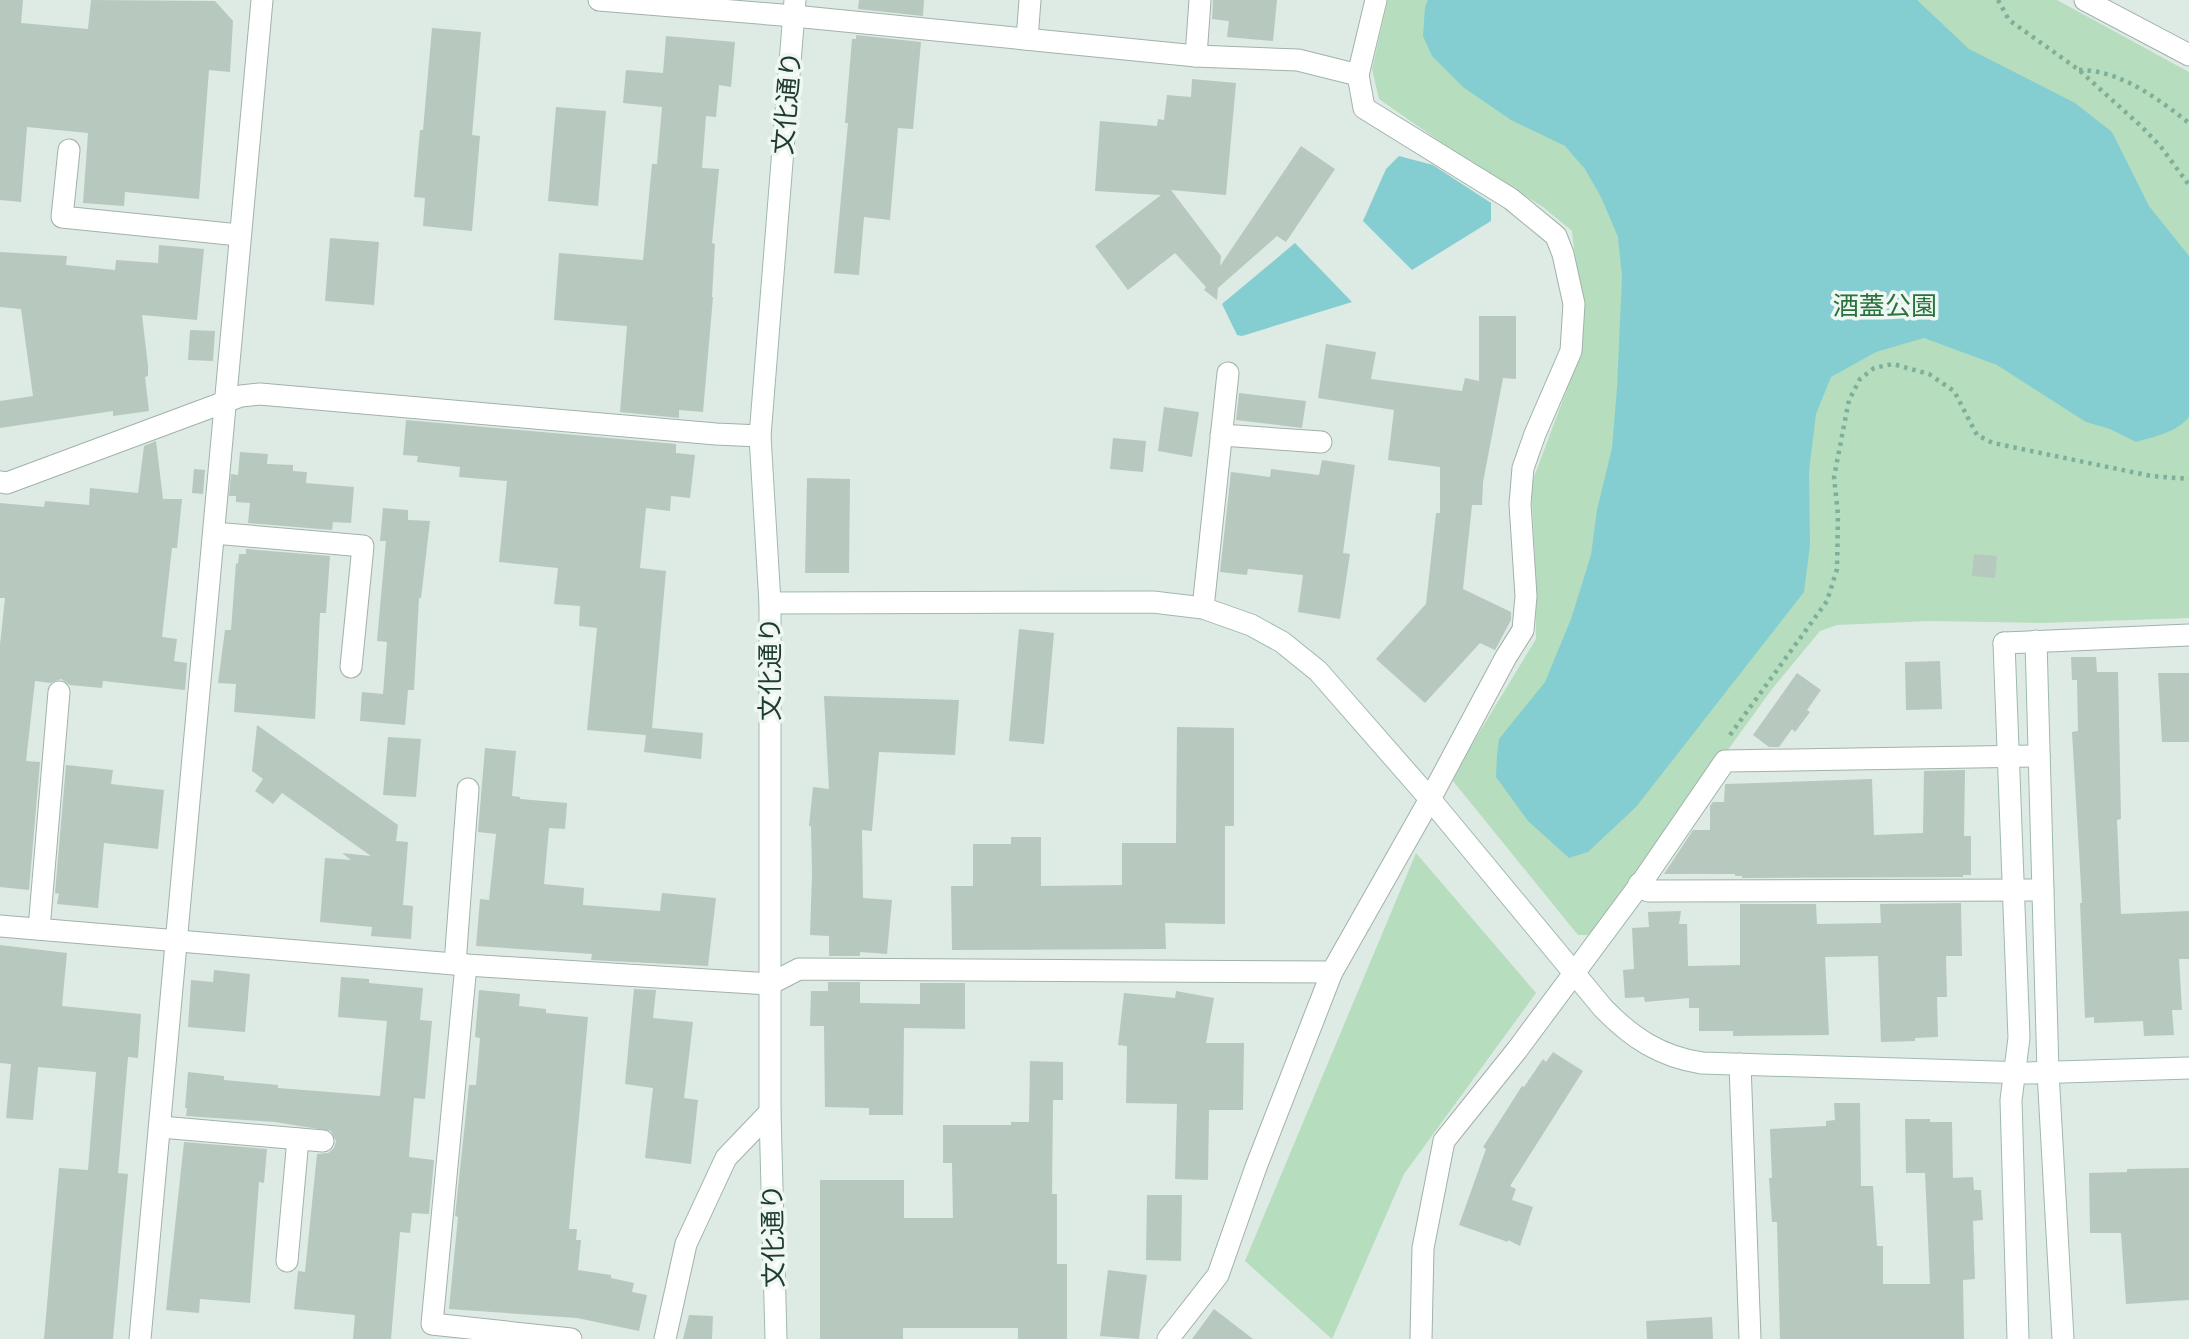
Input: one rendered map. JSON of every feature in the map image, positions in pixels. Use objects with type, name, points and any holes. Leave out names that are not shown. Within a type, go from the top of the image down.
[{"type":"street","points":[[140,1339],[179,940],[239,235],[262,0]]},
{"type":"street","points":[[599,0],[794,8],[1027,39],[1196,57],[1298,60],[1358,75]]},
{"type":"street","points":[[1027,39],[1030,0]]},
{"type":"street","points":[[1196,57],[1200,0]]},
{"type":"street","points":[[1168,1339],[1218,1275],[1256,1167],[1332,972],[1430,799],[1506,657],[1524,630],[1527,596],[1520,504],[1523,468],[1571,351],[1574,304],[1563,254],[1556,236],[1511,199],[1364,108],[1358,75],[1376,0]]},
{"type":"street","points":[[2085,0],[2189,55]]},
{"type":"street","name":"文化通り","points":[[776,1339],[770,1112],[770,603],[760,436],[794,8]]},
{"type":"street","points":[[69,150],[62,217],[239,235]]},
{"type":"street","points":[[1203,608],[1228,373]]},
{"type":"street","points":[[0,482],[7,483],[241,396],[260,394],[760,436]]},
{"type":"street","points":[[1221,435],[1321,442]]},
{"type":"street","points":[[214,533],[363,546],[351,667]]},
{"type":"street","points":[[770,603],[1173,603],[1203,608],[1251,625],[1282,642],[1318,671],[1430,799],[1573,974],[1621,1027],[1652,1049],[1690,1061],[1740,1064],[2015,1073],[2189,1068]]},
{"type":"street","points":[[2018,1339],[2011,1100],[2019,1038],[2004,643],[2189,635]]},
{"type":"street","points":[[2036,641],[2048,1072],[2063,1339]]},
{"type":"street","points":[[39,929],[59,692]]},
{"type":"street","points":[[1421,1339],[1423,1248],[1444,1141],[1517,1050],[1640,884],[1725,761],[2039,756]]},
{"type":"street","points":[[468,789],[461,965],[432,1324],[571,1339]]},
{"type":"street","points":[[1640,884],[1648,891],[2043,890]]},
{"type":"street","points":[[0,926],[461,965],[770,984],[799,969],[1332,972]]},
{"type":"street","points":[[1740,1064],[1749,1339]]},
{"type":"street","points":[[665,1339],[686,1244],[726,1158],[770,1112]]},
{"type":"street","points":[[161,1127],[323,1141]]},
{"type":"street","points":[[287,1261],[298,1139]]},
{"type":"path","points":[[1998,0],[2008,20],[2079,70],[2142,127],[2189,185]]},
{"type":"path","points":[[2079,70],[2098,70],[2120,78],[2166,105],[2189,123]]},
{"type":"path","points":[[1726,742],[1827,601],[1837,569],[1838,515],[1834,477],[1839,441],[1849,400],[1860,379],[1874,368],[1893,364],[1929,374],[1954,391],[1977,435],[1993,443],[2151,476],[2189,479]]},
{"type":"green space","name":"酒蓋公園","points":[[1388,0],[2057,0],[2189,72],[2189,618],[2042,623],[1929,621],[1837,625],[1820,631],[1772,689],[1594,935],[1578,935],[1453,781],[1462,761],[1536,639],[1531,485],[1582,349],[1581,309],[1572,231],[1543,207],[1379,99],[1372,69]]},
{"type":"green space","points":[[1416,853],[1536,993],[1404,1174],[1332,1339],[1245,1261]]},
{"type":"water","name":"酒蓋公園","points":[[1428,0],[1917,0],[1969,49],[2075,103],[2112,132],[2149,206],[2189,256],[2189,417],[2178,427],[2158,436],[2136,442],[2110,429],[2086,422],[1997,365],[1924,338],[1876,352],[1831,377],[1816,414],[1809,471],[1810,545],[1804,592],[1636,807],[1588,852],[1569,858],[1528,821],[1496,777],[1497,755],[1499,739],[1545,682],[1571,619],[1591,555],[1597,510],[1612,448],[1622,277],[1618,237],[1601,197],[1585,169],[1565,146],[1511,120],[1463,87],[1432,56],[1423,36]]},
{"type":"water","points":[[1399,156],[1433,165],[1491,203],[1491,221],[1412,270],[1363,221],[1386,169]]},
{"type":"water","points":[[1295,243],[1352,302],[1242,336],[1237,335],[1222,304]]},
{"type":"building","points":[[0,0],[23,0],[21,23],[88,29],[91,0],[215,1],[233,21],[230,72],[209,70],[199,199],[125,192],[124,206],[83,203],[88,133],[27,127],[21,202],[0,200]]},
{"type":"building","points":[[859,0],[924,0],[923,16],[858,9]]},
{"type":"building","points":[[1213,0],[1277,0],[1273,41],[1227,37],[1229,21],[1212,19]]},
{"type":"building","points":[[432,28],[481,32],[472,135],[480,136],[472,231],[423,226],[425,198],[414,197]]},
{"type":"building","points":[[856,35],[921,42],[913,129],[898,128],[890,220],[864,217],[859,275],[834,273],[848,123],[845,123],[852,39],[856,39]]},
{"type":"building","points":[[666,36],[735,42],[731,87],[719,85],[716,117],[706,116],[702,168],[719,169],[712,243],[715,244],[713,297],[703,412],[679,410],[679,418],[620,412],[627,326],[554,320],[559,253],[643,260],[652,164],[657,164],[662,107],[623,103],[626,70],[663,73]]},
{"type":"building","points":[[1192,79],[1236,83],[1226,195],[1171,190],[1221,256],[1220,266],[1301,146],[1335,169],[1286,242],[1277,236],[1218,288],[1217,300],[1204,290],[1206,287],[1175,253],[1128,290],[1095,246],[1161,195],[1095,191],[1100,121],[1157,126],[1158,119],[1164,120],[1167,95],[1191,97]]},
{"type":"building","points":[[556,107],[606,111],[598,206],[548,201]]},
{"type":"building","points":[[330,238],[379,242],[374,305],[325,301]]},
{"type":"building","points":[[159,245],[204,249],[197,320],[142,315],[148,366],[148,376],[145,377],[149,411],[113,416],[113,411],[0,428],[0,401],[33,396],[21,309],[0,307],[0,252],[67,256],[66,265],[115,270],[116,260],[158,263]]},
{"type":"building","points":[[1479,316],[1516,316],[1516,379],[1503,378],[1483,482],[1482,505],[1472,505],[1463,589],[1511,612],[1511,620],[1495,650],[1480,643],[1425,703],[1376,659],[1426,604],[1436,513],[1440,513],[1440,467],[1388,460],[1394,410],[1318,398],[1326,344],[1376,352],[1371,379],[1462,391],[1465,378],[1479,381]]},
{"type":"building","points":[[190,330],[215,331],[213,361],[188,360]]},
{"type":"building","points":[[1239,393],[1306,401],[1302,428],[1236,420]]},
{"type":"building","points":[[1164,407],[1199,412],[1192,457],[1158,451]]},
{"type":"building","points":[[406,420],[676,444],[676,453],[695,455],[690,498],[671,496],[670,511],[646,508],[640,568],[666,571],[652,728],[703,733],[701,759],[644,752],[646,735],[587,730],[597,628],[579,626],[580,606],[554,604],[558,568],[499,562],[507,481],[459,477],[460,467],[417,462],[418,456],[403,455]]},
{"type":"building","points":[[1113,438],[1146,441],[1143,472],[1110,469]]},
{"type":"building","points":[[156,441],[163,499],[182,499],[177,548],[172,548],[162,637],[177,639],[174,661],[187,663],[185,690],[103,681],[102,688],[70,685],[61,679],[50,683],[35,681],[26,761],[40,762],[29,890],[0,887],[0,645],[5,598],[0,598],[0,503],[44,507],[45,501],[89,505],[90,488],[138,493],[144,446]]},
{"type":"building","points":[[240,452],[268,454],[267,464],[293,465],[293,471],[307,472],[306,483],[354,487],[351,523],[333,522],[332,530],[248,523],[250,503],[236,502],[236,496],[229,496],[231,474],[238,475]]},
{"type":"building","points":[[1322,460],[1355,465],[1343,553],[1350,554],[1340,619],[1298,612],[1303,575],[1248,569],[1247,575],[1220,572],[1231,472],[1270,477],[1271,469],[1319,475]]},
{"type":"building","points":[[194,469],[205,470],[203,494],[192,493]]},
{"type":"building","points":[[807,478],[850,479],[849,573],[805,573]]},
{"type":"building","points":[[383,508],[408,510],[408,520],[430,521],[419,598],[414,690],[408,690],[405,725],[360,721],[362,692],[383,694],[387,642],[377,641],[386,541],[380,541]]},
{"type":"building","points":[[246,549],[330,556],[326,613],[320,613],[315,719],[234,712],[236,684],[218,683],[225,630],[231,630],[236,563],[238,564],[239,554],[246,554]]},
{"type":"building","points":[[1974,554],[1997,556],[1995,578],[1972,576]]},
{"type":"building","points":[[1019,629],[1054,633],[1044,744],[1009,741]]},
{"type":"building","points":[[2071,657],[2096,657],[2097,672],[2118,672],[2121,819],[2117,820],[2121,914],[2189,911],[2189,959],[2179,959],[2182,1010],[2172,1010],[2174,1035],[2144,1036],[2143,1021],[2094,1023],[2094,1017],[2085,1018],[2082,903],[2072,732],[2078,731],[2077,680],[2072,680]]},
{"type":"building","points":[[1940,661],[1942,709],[1906,710],[1905,662]]},
{"type":"building","points":[[1797,673],[1821,690],[1807,710],[1810,712],[1795,732],[1792,729],[1779,747],[1769,747],[1753,735]]},
{"type":"building","points":[[2158,673],[2189,673],[2189,742],[2162,742]]},
{"type":"building","points":[[824,696],[959,700],[955,755],[879,752],[872,831],[862,830],[863,898],[892,900],[887,954],[860,952],[860,956],[829,956],[829,936],[810,935],[812,875],[809,826],[813,787],[829,789]]},
{"type":"building","points":[[257,725],[398,825],[396,841],[408,842],[403,905],[413,906],[411,939],[371,936],[372,927],[320,922],[325,858],[351,860],[342,853],[371,856],[282,793],[273,804],[255,791],[263,779],[252,771]]},
{"type":"building","points":[[1177,727],[1234,728],[1234,826],[1225,826],[1225,924],[1165,923],[1166,949],[952,950],[951,886],[973,886],[973,844],[1011,844],[1011,837],[1041,837],[1041,886],[1122,885],[1122,843],[1176,843]]},
{"type":"building","points":[[388,737],[421,739],[416,797],[383,795]]},
{"type":"building","points":[[485,748],[516,751],[512,796],[567,803],[565,829],[549,828],[544,884],[584,888],[583,905],[660,911],[662,893],[716,898],[708,966],[591,960],[592,954],[476,946],[480,899],[489,900],[496,834],[478,832]]},
{"type":"building","points":[[66,765],[113,770],[111,784],[164,790],[158,849],[104,843],[98,908],[57,904],[59,894],[55,893]]},
{"type":"building","points":[[1965,770],[1964,836],[1971,836],[1971,875],[1742,878],[1735,874],[1664,874],[1693,830],[1710,830],[1710,806],[1713,802],[1724,802],[1725,784],[1872,779],[1874,835],[1923,833],[1924,771]]},
{"type":"building","points":[[1961,903],[1962,956],[1946,956],[1947,997],[1937,997],[1938,1037],[1881,1042],[1878,956],[1825,957],[1829,1035],[1733,1036],[1733,1031],[1699,1031],[1699,1008],[1689,1008],[1689,998],[1645,1002],[1644,997],[1625,998],[1623,970],[1634,969],[1632,928],[1649,927],[1648,912],[1681,911],[1679,924],[1687,924],[1688,966],[1740,965],[1740,904],[1816,904],[1817,924],[1881,923],[1880,904]]},
{"type":"building","points":[[0,945],[67,953],[62,1006],[141,1014],[138,1058],[128,1057],[118,1173],[128,1174],[113,1339],[44,1339],[59,1168],[88,1170],[96,1072],[38,1067],[33,1120],[6,1118],[11,1064],[0,1063]]},
{"type":"building","points":[[214,970],[250,974],[245,1032],[188,1027],[191,980],[213,982]]},
{"type":"building","points":[[341,977],[369,979],[369,983],[423,988],[420,1020],[432,1021],[425,1099],[414,1098],[409,1157],[434,1160],[429,1214],[412,1213],[410,1233],[400,1232],[391,1339],[353,1339],[355,1315],[294,1309],[298,1271],[305,1272],[317,1154],[328,1153],[334,1148],[336,1141],[331,1131],[275,1122],[186,1116],[188,1072],[224,1076],[224,1080],[278,1085],[278,1088],[380,1096],[387,1021],[338,1017]]},
{"type":"building","points":[[828,982],[860,982],[860,1003],[920,1004],[920,983],[965,983],[965,1029],[904,1028],[903,1115],[869,1115],[869,1108],[825,1107],[824,1026],[810,1026],[811,991],[828,991]]},
{"type":"building","points":[[634,989],[656,990],[653,1018],[693,1022],[684,1098],[698,1100],[691,1164],[645,1158],[653,1088],[625,1084]]},
{"type":"building","points":[[479,990],[520,994],[519,1006],[546,1009],[546,1013],[588,1017],[569,1229],[577,1229],[576,1240],[581,1240],[578,1270],[611,1275],[611,1278],[634,1283],[632,1292],[647,1295],[639,1331],[577,1318],[449,1309],[458,1217],[455,1216],[469,1085],[476,1085],[480,1038],[475,1037]]},
{"type":"building","points":[[1176,991],[1214,998],[1206,1043],[1244,1043],[1243,1110],[1209,1110],[1208,1180],[1175,1179],[1177,1104],[1126,1103],[1127,1046],[1118,1045],[1124,993],[1175,998]]},
{"type":"building","points":[[1553,1052],[1583,1071],[1510,1186],[1516,1189],[1512,1200],[1533,1207],[1520,1246],[1459,1225],[1486,1149],[1483,1147],[1522,1086],[1524,1087],[1543,1059],[1546,1062]]},
{"type":"building","points":[[1030,1061],[1063,1062],[1063,1100],[1053,1100],[1052,1194],[1057,1194],[1057,1264],[1067,1264],[1067,1339],[1018,1339],[1018,1328],[903,1328],[903,1339],[820,1339],[820,1180],[904,1180],[904,1218],[953,1218],[952,1163],[943,1163],[943,1125],[1011,1125],[1011,1122],[1029,1122]]},
{"type":"building","points":[[1834,1103],[1860,1103],[1861,1186],[1873,1186],[1877,1246],[1883,1246],[1883,1284],[1930,1284],[1925,1173],[1906,1173],[1905,1119],[1952,1122],[1953,1178],[1973,1177],[1974,1190],[1981,1190],[1983,1220],[1973,1221],[1975,1279],[1963,1280],[1964,1339],[1780,1339],[1777,1222],[1772,1222],[1769,1178],[1772,1178],[1770,1129],[1826,1126],[1826,1121],[1835,1120]]},
{"type":"building","points":[[184,1142],[267,1149],[264,1183],[259,1182],[250,1303],[200,1299],[199,1313],[166,1310]]},
{"type":"building","points":[[2189,1168],[2189,1300],[2126,1304],[2121,1233],[2090,1233],[2089,1173]]},
{"type":"building","points":[[1147,1195],[1182,1195],[1181,1261],[1146,1260]]},
{"type":"building","points":[[1108,1270],[1147,1275],[1139,1339],[1100,1336]]},
{"type":"building","points":[[1214,1309],[1253,1339],[1192,1339]]},
{"type":"building","points":[[689,1315],[713,1316],[712,1339],[683,1339]]},
{"type":"building","points":[[1712,1317],[1713,1339],[1647,1339],[1646,1321]]}]
